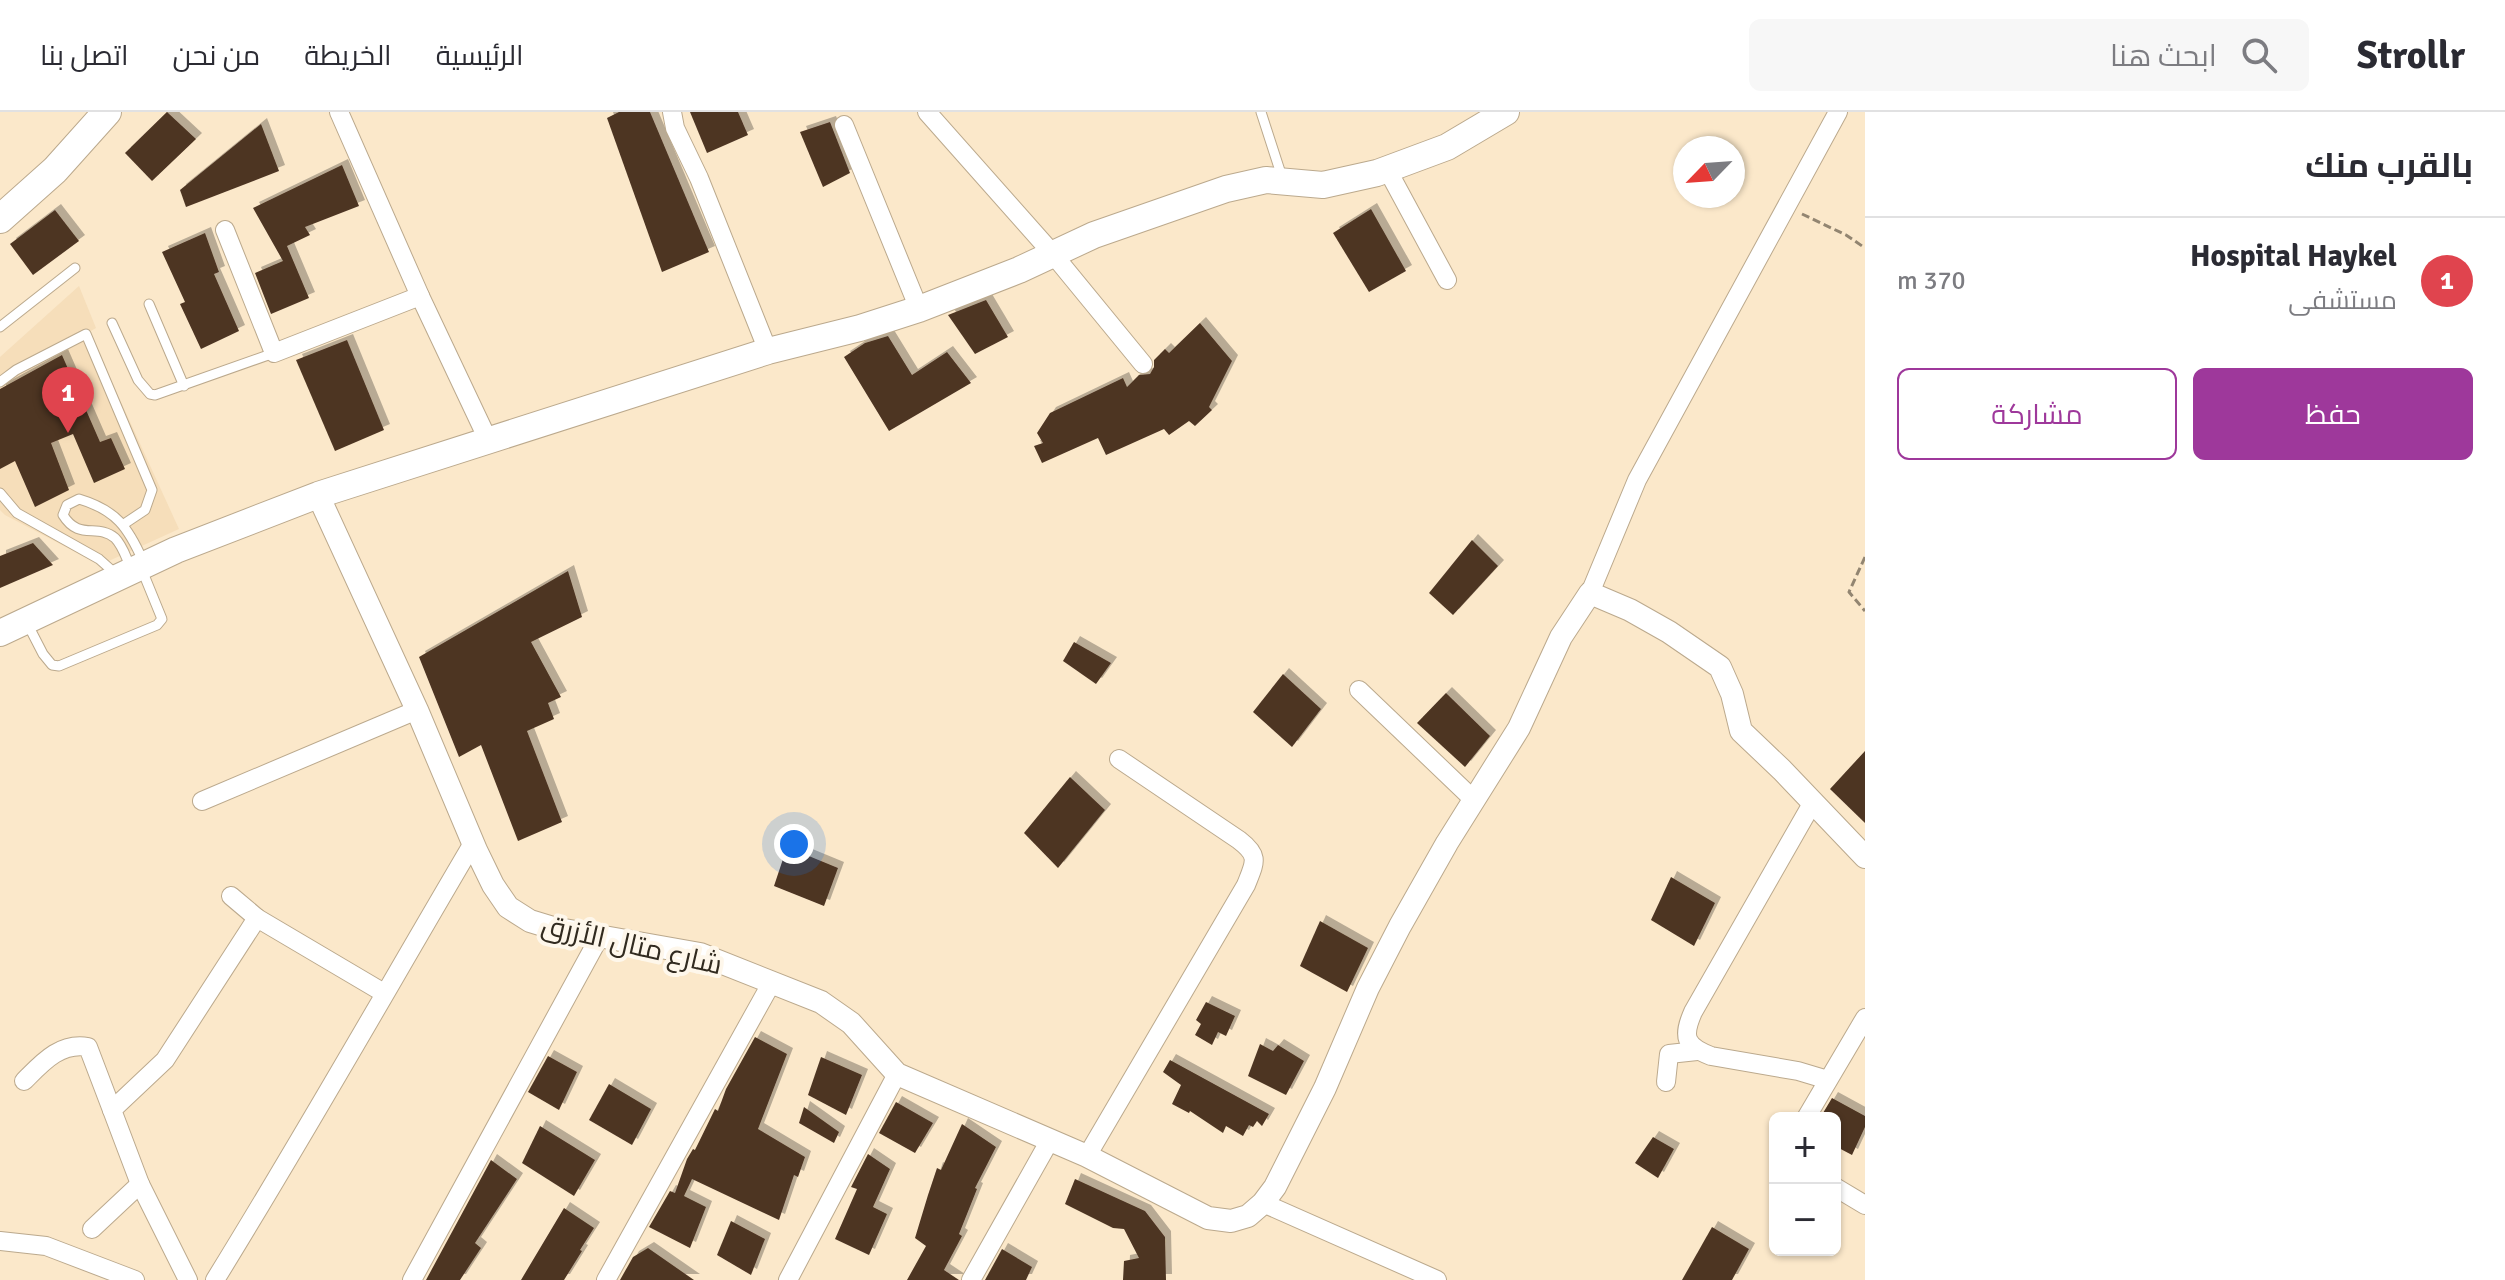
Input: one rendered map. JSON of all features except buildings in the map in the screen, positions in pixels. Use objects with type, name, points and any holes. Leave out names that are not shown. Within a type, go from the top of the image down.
[{"type":"main road","points":[[0,219],[55,170],[107,112]]},
{"type":"main road","points":[[0,633],[221,532],[318,495],[768,351],[860,328],[919,309],[1166,208],[1226,189],[1266,180],[1323,185],[1387,169],[1447,147],[1506,112]]},
{"type":"street","points":[[339,112],[420,296],[489,442]]},
{"type":"street","points":[[672,112],[675,128],[699,178],[768,351]]},
{"type":"street","points":[[927,112],[1052,253],[1143,364]]},
{"type":"street","points":[[788,1280],[897,1074],[1087,1156],[1208,1218],[1231,1221],[1248,1216],[1263,1203],[1290,1162],[1350,1036],[1368,988],[1400,926],[1519,728],[1561,637],[1590,593],[1637,480],[1838,112]]},
{"type":"street","points":[[844,125],[919,309]]},
{"type":"street","points":[[1387,169],[1447,280]]},
{"type":"street","points":[[225,230],[274,353],[420,296]]},
{"type":"street","name":"شارع متال الأزرق","points":[[318,495],[417,710],[473,843],[493,885],[508,907],[530,921],[553,928],[700,954],[821,1002],[851,1023],[897,1074]]},
{"type":"street","points":[[1590,593],[1630,610],[1669,632],[1720,667],[1732,694],[1741,731],[1865,857]]},
{"type":"street","points":[[1359,690],[1475,801]]},
{"type":"street","points":[[202,801],[417,710]]},
{"type":"street","points":[[1087,1156],[1246,885],[1255,859],[1239,840],[1119,759]]},
{"type":"street","points":[[1813,802],[1693,1012],[1686,1035],[1697,1051],[1711,1056],[1798,1071],[1828,1080]]},
{"type":"street","points":[[215,1280],[307,1131],[473,843]]},
{"type":"street","points":[[231,896],[257,918],[384,993]]},
{"type":"street","points":[[112,1110],[165,1060],[257,918]]},
{"type":"street","points":[[412,1280],[600,936]]},
{"type":"street","points":[[606,1280],[772,982]]},
{"type":"street","points":[[1809,1112],[1865,1018]]},
{"type":"street","points":[[24,1081],[47,1058],[75,1044],[88,1047],[140,1184],[188,1280]]},
{"type":"street","points":[[1666,1082],[1669,1054],[1697,1051]]},
{"type":"street","points":[[971,1280],[1050,1140]]},
{"type":"street","points":[[92,1229],[140,1184]]},
{"type":"street","points":[[1841,1191],[1865,1205]]},
{"type":"street","points":[[1263,1203],[1437,1280]]},
{"type":"street","points":[[0,1241],[46,1246],[135,1280]]},
{"type":"lane","points":[[1261,112],[1283,181]]},
{"type":"lane","points":[[0,327],[75,268]]},
{"type":"lane","points":[[149,304],[184,386]]},
{"type":"lane","points":[[112,323],[145,391],[155,395],[274,353]]},
{"type":"lane","points":[[0,382],[16,370],[86,334],[152,490],[145,510],[124,524]]},
{"type":"lane","points":[[0,493],[17,513],[86,551],[134,570]]},
{"type":"lane","points":[[26,621],[48,662],[59,666],[157,625],[162,615],[134,570],[122,547],[113,536],[69,526],[63,515],[67,505],[79,499],[94,503],[124,524],[134,570]]},
{"type":"path","points":[[1788,207],[1846,235],[1865,248]]},
{"type":"path","points":[[1865,557],[1849,592],[1865,611]]},
{"type":"shaded area","points":[[79,286],[96,328],[89,332],[179,529],[100,565],[0,510],[0,357]]},
{"type":"place","name":"Hospital Haykel","points":[[68,433]]}]
